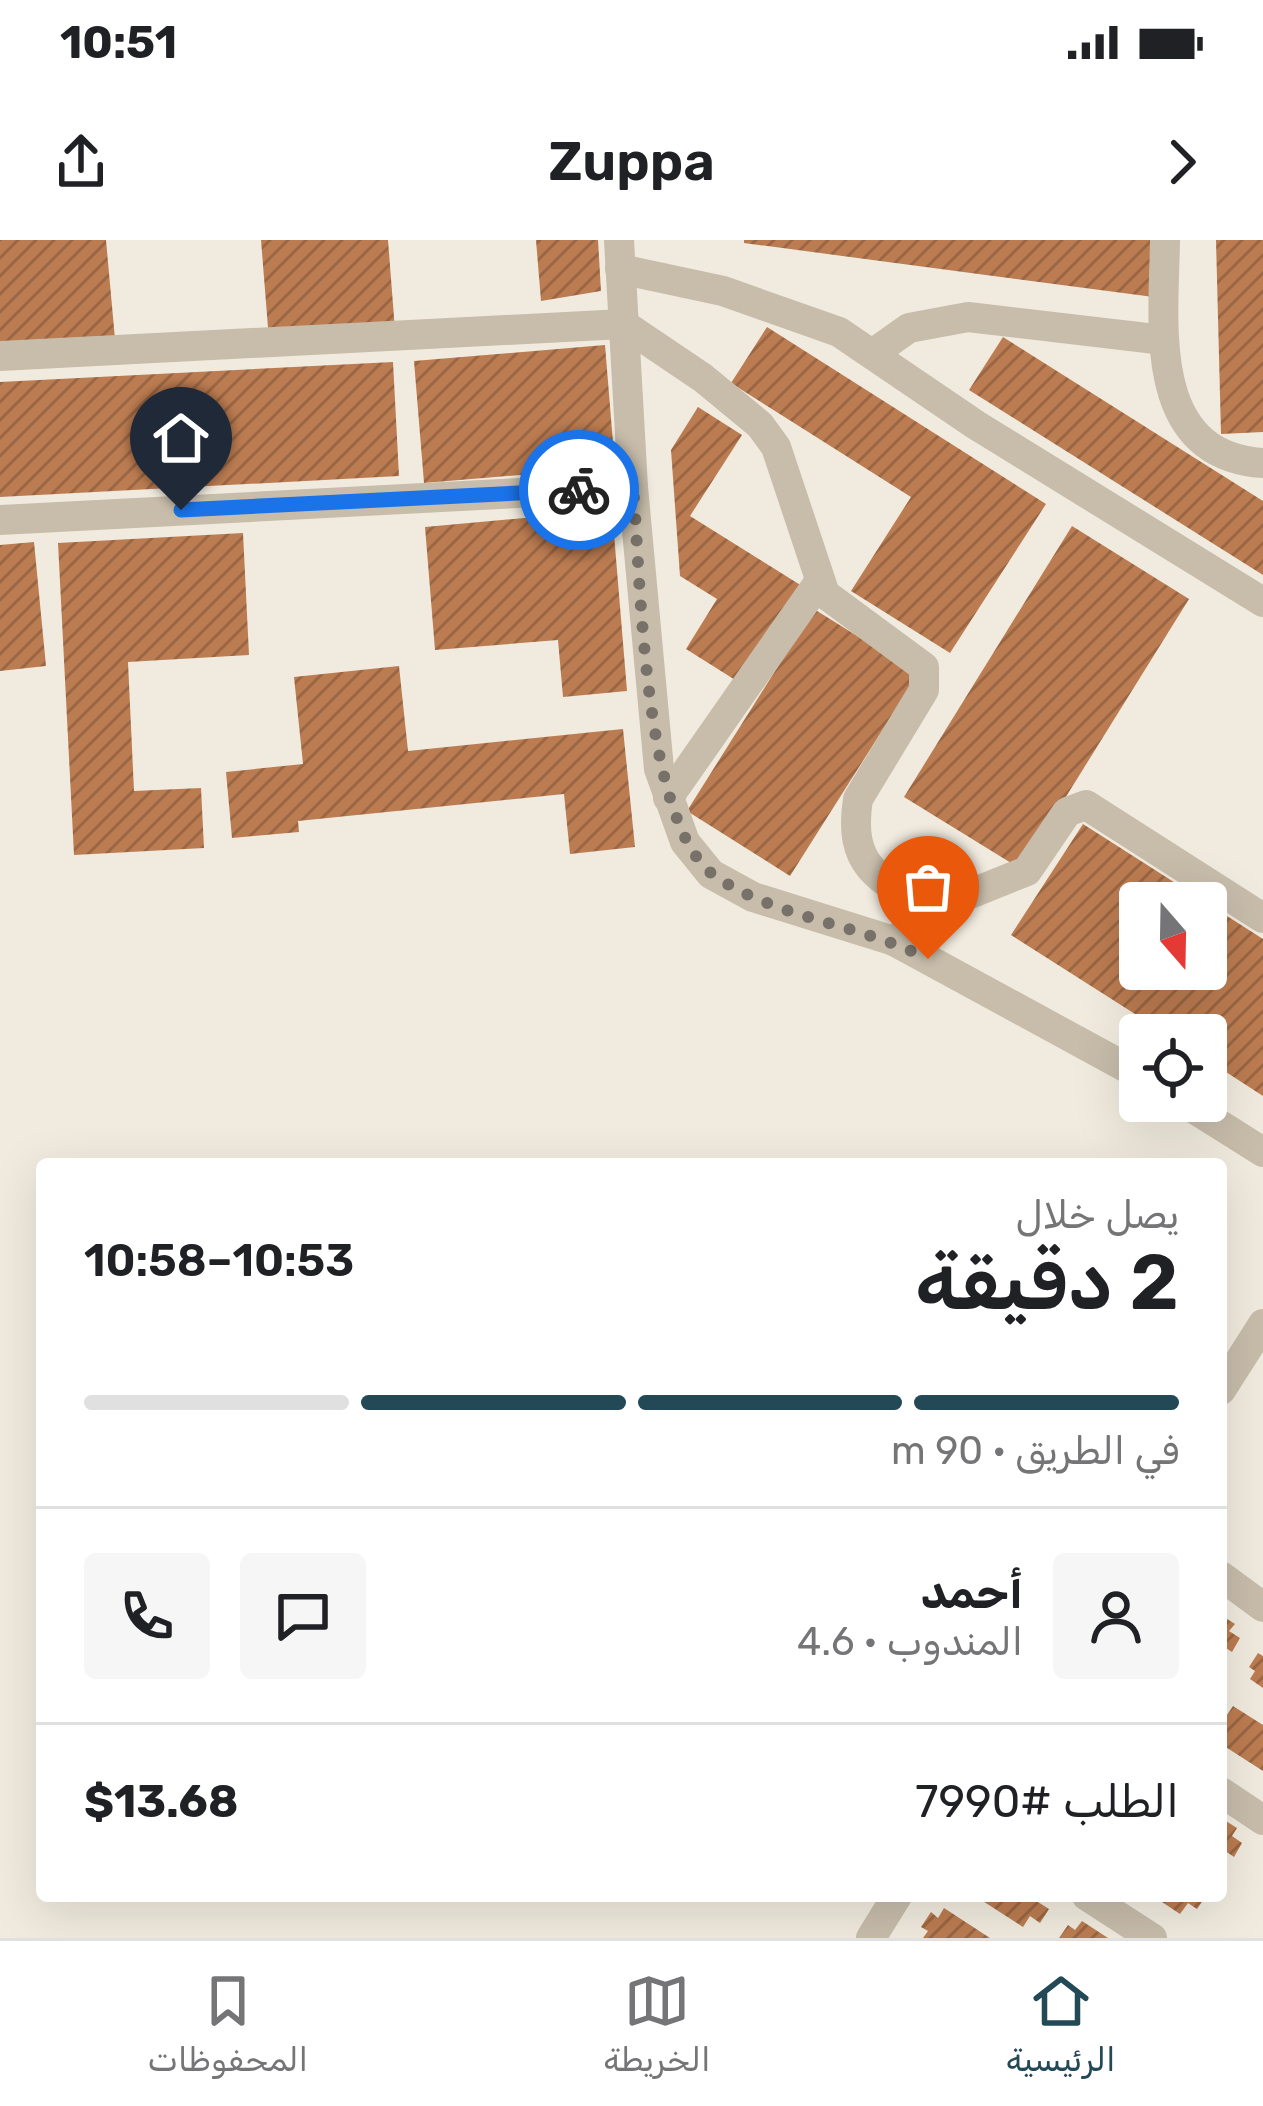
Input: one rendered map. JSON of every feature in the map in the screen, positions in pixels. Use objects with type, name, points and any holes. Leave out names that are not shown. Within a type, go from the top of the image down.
[{"type":"street","points":[[1165,240],[1165,373],[1192,428],[1217,451],[1263,463]]},
{"type":"street","points":[[1119,1064],[894,941],[753,897],[711,874],[685,842],[659,769],[633,487],[620,255],[772,305],[875,352],[976,425],[1263,602]]},
{"type":"street","points":[[875,352],[909,328],[968,317],[1164,340]]},
{"type":"street","points":[[0,356],[623,324],[703,377],[769,436],[819,582],[832,600],[918,659],[927,673],[924,690],[858,799],[856,815],[863,859],[881,881],[935,908]]},
{"type":"street","points":[[0,520],[633,487]]},
{"type":"street","points":[[668,798],[819,582]]},
{"type":"street","points":[[894,941],[935,908],[1027,871],[1067,812],[1086,805],[1098,807],[1263,918]]},
{"type":"street","points":[[1215,1122],[1263,1152]]},
{"type":"street","points":[[1227,1381],[1263,1324]]},
{"type":"street","points":[[1227,1580],[1263,1607]]},
{"type":"street","points":[[1227,1796],[1263,1820]]},
{"type":"street","points":[[871,1938],[893,1902]]},
{"type":"street","points":[[1096,1902],[1152,1938]]},
{"type":"building","points":[[0,240],[106,240],[115,339],[0,349]]},
{"type":"building","points":[[261,240],[388,240],[395,330],[269,340]]},
{"type":"building","points":[[536,240],[598,240],[601,291],[541,301]]},
{"type":"building","points":[[1159,240],[1161,298],[744,243]]},
{"type":"building","points":[[1216,240],[1263,240],[1263,432],[1221,434]]},
{"type":"building","points":[[767,327],[1046,504],[950,653],[851,591],[911,497],[731,383]]},
{"type":"building","points":[[1003,337],[1263,501],[1263,575],[969,390]]},
{"type":"building","points":[[605,345],[615,467],[424,483],[414,361]]},
{"type":"building","points":[[393,362],[399,476],[0,497],[0,382]]},
{"type":"building","points":[[698,407],[742,435],[690,516],[802,586],[740,683],[686,649],[717,599],[680,576],[671,450]]},
{"type":"building","points":[[612,510],[627,691],[563,697],[558,640],[435,650],[425,527]]},
{"type":"building","points":[[1072,526],[1189,599],[1021,869],[904,797]]},
{"type":"building","points":[[243,533],[249,655],[128,662],[134,791],[201,788],[204,848],[74,855],[58,543]]},
{"type":"building","points":[[34,542],[46,666],[0,671],[0,545]]},
{"type":"building","points":[[814,609],[918,674],[790,876],[687,811]]},
{"type":"building","points":[[399,666],[408,751],[623,729],[635,847],[570,854],[564,794],[298,821],[299,832],[232,838],[226,772],[303,764],[294,677]]},
{"type":"building","points":[[1083,824],[1174,882],[1119,882],[1119,990],[1227,990],[1227,916],[1263,939],[1263,1096],[1227,1073],[1227,1014],[1135,1014],[1011,935]]},
{"type":"building","points":[[1227,1619],[1235,1624],[1229,1631],[1240,1638],[1232,1652],[1227,1649]]},
{"type":"building","points":[[1258,1653],[1263,1656],[1263,1688],[1250,1679],[1255,1671],[1249,1667]]},
{"type":"building","points":[[1233,1706],[1263,1725],[1263,1771],[1227,1748],[1227,1715]]},
{"type":"building","points":[[1227,1822],[1237,1828],[1232,1836],[1242,1843],[1234,1857],[1227,1852]]},
{"type":"building","points":[[984,1902],[1038,1902],[1049,1909],[1040,1923],[1030,1916],[1023,1927]]},
{"type":"building","points":[[1162,1902],[1202,1902],[1197,1909],[1188,1903],[1180,1914]]},
{"type":"building","points":[[944,1908],[990,1938],[923,1938],[928,1931],[921,1927],[931,1912],[938,1918]]},
{"type":"building","points":[[1082,1921],[1108,1938],[1059,1938],[1068,1925],[1075,1930]]},
{"type":"way so far","points":[[579,490],[633,487],[659,769],[685,842],[711,874],[753,897],[894,941],[928,959]]},
{"type":"route","points":[[181,510],[579,490]]}]
